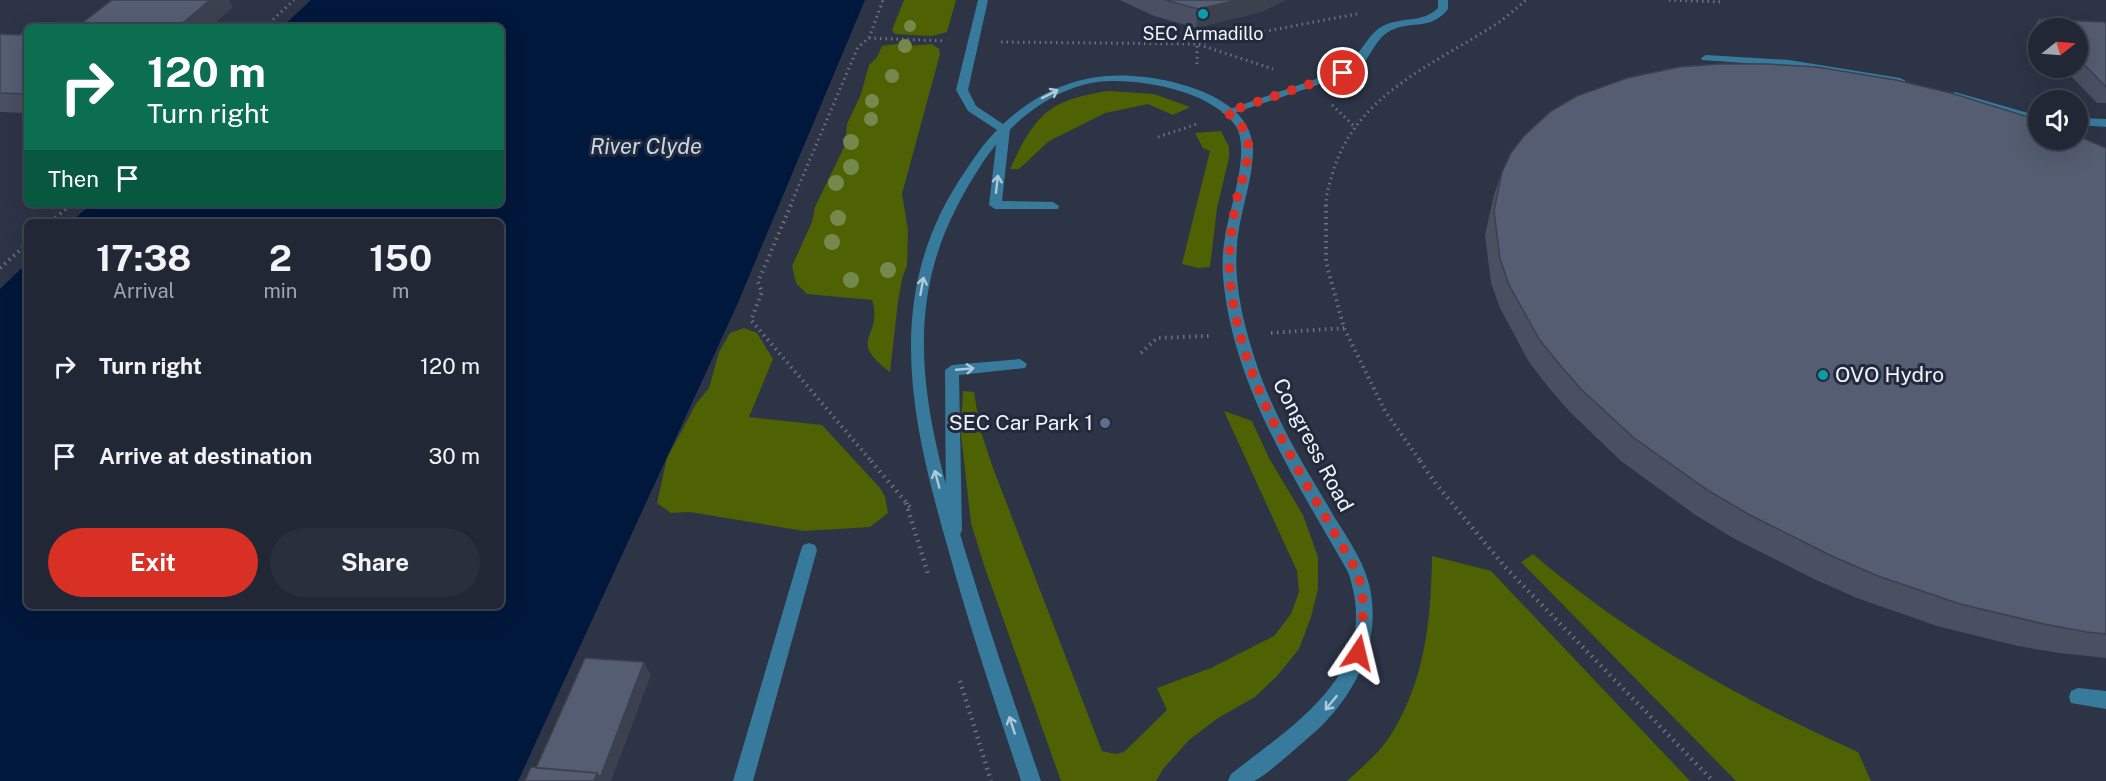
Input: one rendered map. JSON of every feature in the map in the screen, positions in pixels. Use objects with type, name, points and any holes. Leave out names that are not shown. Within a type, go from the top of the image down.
[{"type":"street","points":[[983,0],[962,90],[963,97],[974,113],[1004,129],[995,205],[1053,206]]},
{"type":"street","points":[[1227,112],[1343,73],[1356,64],[1383,30],[1436,16],[1443,9],[1443,0]]},
{"type":"street","points":[[1706,58],[1789,63],[1849,71],[1912,84]]},
{"type":"street","name":"Congress Road","points":[[1031,781],[954,542],[930,453],[918,391],[915,347],[918,310],[927,261],[943,216],[979,159],[1004,129],[1044,97],[1081,82],[1129,78],[1165,83],[1197,94],[1227,112],[1242,126],[1247,138],[1247,157],[1230,243],[1230,288],[1241,335],[1259,392],[1272,422],[1362,584],[1364,618],[1358,653],[1347,681],[1327,708],[1238,781]]},
{"type":"street","points":[[1939,90],[2028,117]]},
{"type":"street","points":[[2088,122],[2106,123]]},
{"type":"street","points":[[954,542],[952,370],[1020,364]]},
{"type":"street","points":[[743,781],[809,550]]},
{"type":"street","points":[[2078,697],[2106,700]]},
{"type":"path","points":[[268,24],[294,0]]},
{"type":"path","points":[[883,0],[868,38],[858,47],[758,282],[762,292],[751,320],[905,499]]},
{"type":"path","points":[[1526,0],[1495,26],[1436,59],[1376,102],[1339,150],[1326,196],[1326,262],[1344,328],[1379,400],[1436,483],[1505,567],[1713,781]]},
{"type":"path","points":[[1669,0],[1722,2]]},
{"type":"path","points":[[868,38],[1197,44],[1358,14]]},
{"type":"path","points":[[54,219],[68,207]]},
{"type":"path","points":[[0,268],[24,247]]},
{"type":"green space","points":[[904,0],[956,0],[947,32],[932,36],[895,34],[892,30]]},
{"type":"green space","points":[[896,44],[907,46],[932,44],[939,49],[940,54],[902,194],[908,230],[907,265],[898,301],[890,372],[877,361],[870,352],[868,344],[874,322],[872,300],[807,294],[796,283],[792,266],[812,222],[815,207],[845,145],[847,124],[861,94],[869,65],[877,57],[882,46]]},
{"type":"green space","points":[[1108,91],[1154,94],[1190,107],[1173,115],[1148,104],[1105,113],[1049,141],[1019,169],[1010,169],[1027,136],[1046,114],[1070,100]]},
{"type":"green space","points":[[1221,131],[1229,147],[1229,158],[1217,208],[1210,267],[1198,268],[1182,264],[1210,151],[1203,148],[1195,133]]},
{"type":"green space","points":[[744,328],[757,333],[773,359],[749,417],[822,425],[880,488],[885,497],[888,513],[870,527],[804,531],[690,512],[671,513],[657,503],[667,458],[696,404],[709,388],[719,352],[730,333]]},
{"type":"green space","points":[[963,391],[974,392],[980,429],[993,468],[1102,751],[1116,754],[1124,752],[1167,710],[1157,688],[1211,668],[1274,636],[1291,614],[1299,592],[1297,571],[1224,411],[1252,421],[1269,458],[1303,515],[1318,557],[1318,589],[1299,649],[1277,676],[1255,697],[1218,718],[1189,740],[1163,769],[1156,781],[1061,781],[971,523],[961,434]]},
{"type":"green space","points":[[1533,554],[1608,613],[1688,665],[1772,711],[1858,752],[1871,781],[1736,781],[1521,562]]},
{"type":"green space","points":[[1432,556],[1491,571],[1690,781],[1347,781],[1375,755],[1389,738],[1411,695],[1424,650],[1430,604]]},
{"type":"water","name":"River Clyde","points":[[311,0],[865,0],[737,305],[518,781],[0,781],[0,289],[24,266],[24,609],[504,609],[504,219],[74,219],[88,207],[504,207],[504,24],[285,24]]},
{"type":"building","points":[[112,0],[210,0],[182,24],[81,24]]},
{"type":"building","points":[[1165,0],[1238,0],[1198,9]]},
{"type":"building","points":[[2088,21],[2106,23],[2106,87],[2088,68]]},
{"type":"building","points":[[24,32],[24,94],[0,93],[0,34],[20,35]]},
{"type":"building","name":"OVO Hydro","points":[[1767,64],[1817,67],[1896,80],[1951,93],[2028,117],[2028,150],[2088,150],[2088,140],[2106,148],[2106,634],[2044,624],[1960,604],[1878,576],[1750,515],[1709,491],[1634,438],[1581,389],[1539,339],[1509,285],[1500,259],[1494,211],[1502,172],[1511,153],[1523,137],[1551,111],[1577,96],[1627,78],[1679,67]]},
{"type":"building","points":[[585,658],[644,662],[600,778],[597,773],[536,768]]},
{"type":"building","points":[[531,767],[597,773],[594,781],[525,781]]},
{"type":"place","name":"SEC Armadillo","points":[[1203,14]]},
{"type":"place","name":"OVO Hydro","points":[[1823,375]]},
{"type":"place","name":"SEC Car Park 1","points":[[1105,423]]},
{"type":"route","points":[[1343,73],[1227,112],[1242,126],[1247,138],[1247,157],[1230,243],[1230,288],[1241,335],[1259,392],[1272,422],[1362,584],[1364,618],[1358,653]]}]
